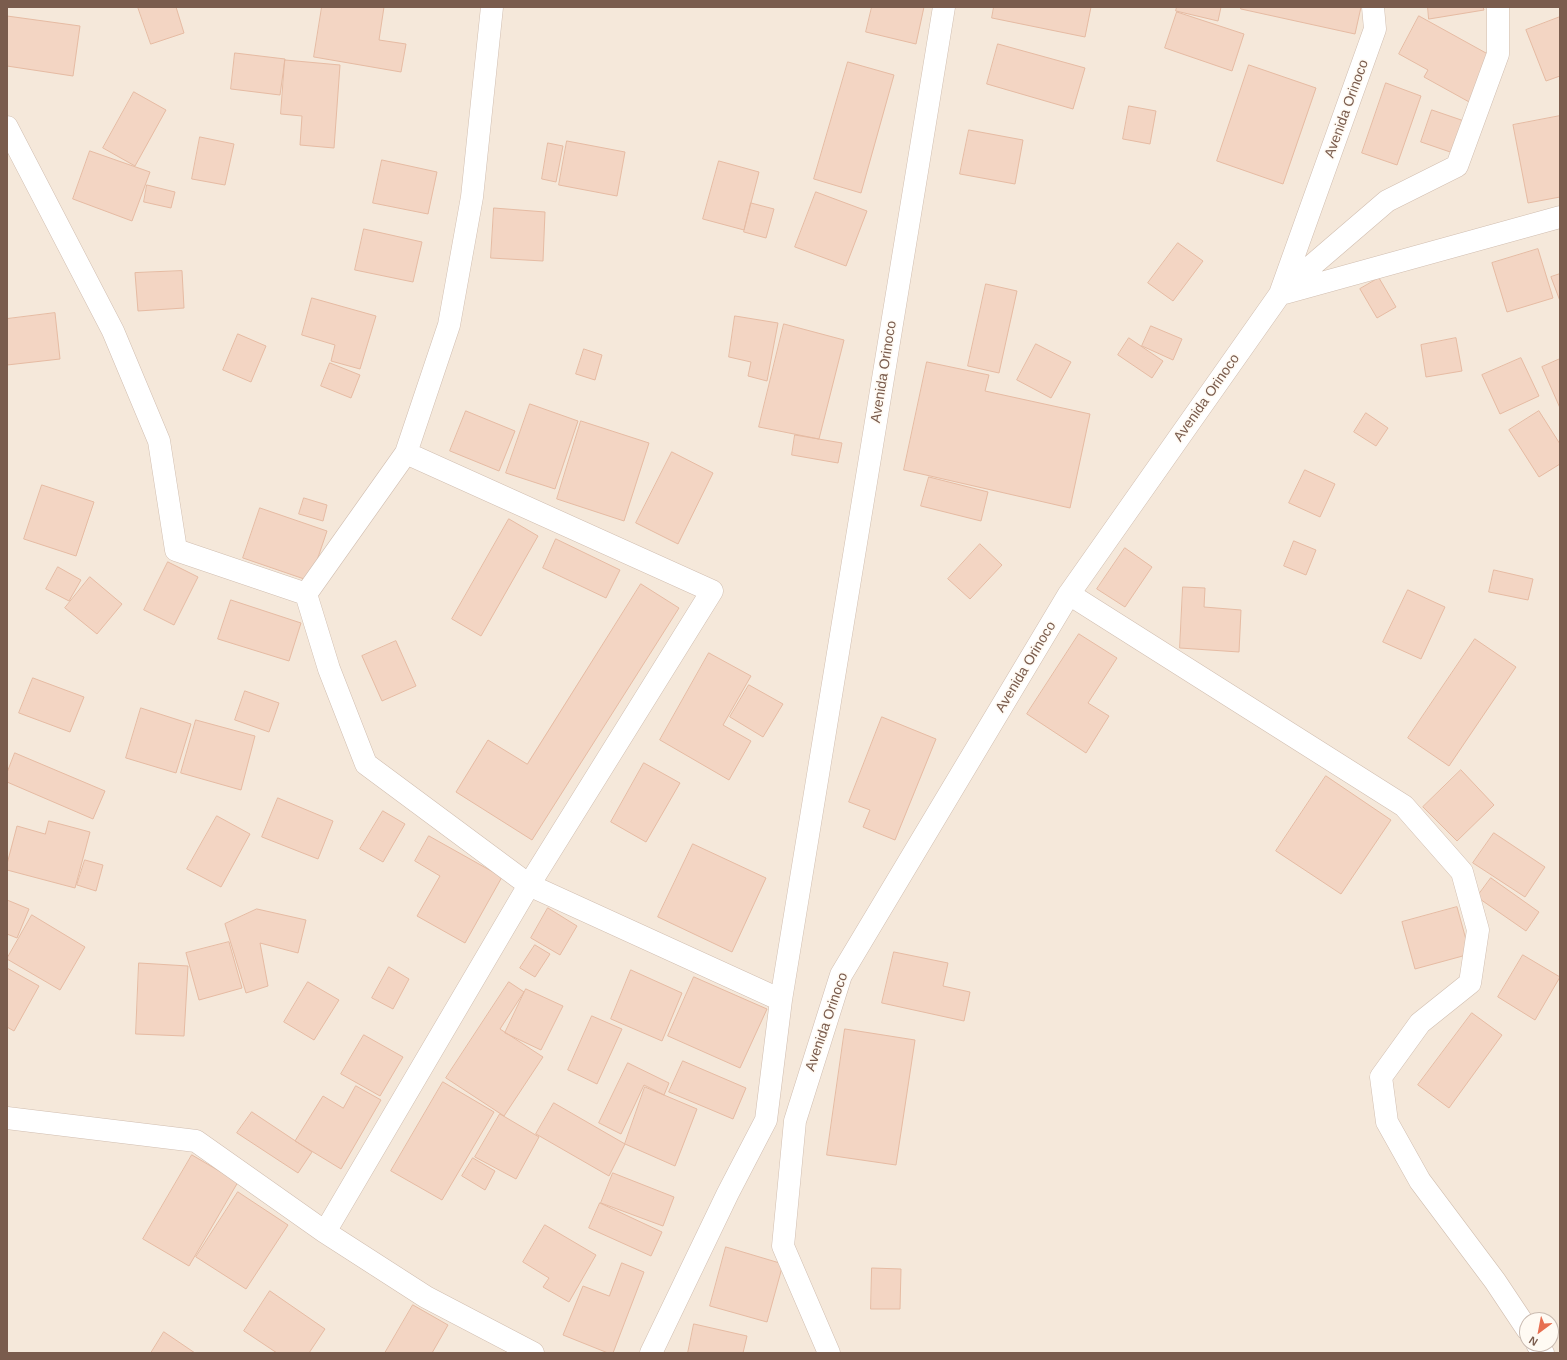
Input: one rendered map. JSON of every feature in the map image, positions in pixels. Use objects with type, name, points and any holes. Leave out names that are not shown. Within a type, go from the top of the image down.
[{"type":"street","points":[[306,594],[406,453],[449,325],[472,197],[492,7]]},
{"type":"street","name":"Avenida Orinoco","points":[[651,1353],[728,1193],[766,1120],[781,1000],[944,7]]},
{"type":"street","name":"Avenida Orinoco","points":[[829,1353],[783,1246],[795,1121],[841,975],[1069,594],[1280,294],[1376,29],[1373,7]]},
{"type":"street","points":[[1280,294],[1387,201],[1457,166],[1498,54],[1498,7]]},
{"type":"street","points":[[7,127],[113,331],[159,441],[176,550],[306,594]]},
{"type":"street","points":[[1280,294],[1560,217]]},
{"type":"street","points":[[325,1232],[529,885],[712,591],[406,453]]},
{"type":"street","points":[[306,594],[329,669],[366,764],[529,885],[781,1000]]},
{"type":"street","points":[[1069,594],[1404,806],[1462,872],[1478,930],[1470,983],[1420,1023],[1381,1077],[1382,1085],[1387,1122],[1420,1181],[1495,1281],[1519,1317]]},
{"type":"street","points":[[7,1118],[196,1141],[325,1232],[426,1297],[533,1353]]},
{"type":"shaded area","points":[[7,7],[1560,7],[1560,1353],[7,1353]]},
{"type":"building","points":[[138,7],[176,7],[184,33],[151,44]]},
{"type":"building","points":[[322,7],[384,7],[379,40],[406,44],[401,72],[314,57]]},
{"type":"building","points":[[872,7],[924,7],[916,44],[866,32]]},
{"type":"building","points":[[994,7],[1091,7],[1085,37],[992,18]]},
{"type":"building","points":[[1177,7],[1221,7],[1218,21],[1176,11]]},
{"type":"building","points":[[1241,7],[1361,7],[1355,34],[1241,9]]},
{"type":"building","points":[[1428,7],[1483,7],[1484,10],[1429,19]]},
{"type":"building","points":[[1177,12],[1244,34],[1232,71],[1165,48]]},
{"type":"building","points":[[7,16],[80,26],[73,76],[7,66]]},
{"type":"building","points":[[1419,16],[1495,58],[1471,103],[1424,77],[1428,70],[1399,54]]},
{"type":"building","points":[[1560,17],[1560,76],[1546,81],[1526,30]]},
{"type":"building","points":[[998,44],[1085,68],[1073,109],[987,84]]},
{"type":"building","points":[[235,53],[285,59],[280,95],[231,89]]},
{"type":"building","points":[[285,60],[340,65],[334,148],[300,145],[302,116],[281,114]]},
{"type":"building","points":[[848,62],[894,75],[861,193],[814,179]]},
{"type":"building","points":[[1249,65],[1316,88],[1283,184],[1217,161]]},
{"type":"building","points":[[1386,83],[1421,96],[1397,165],[1362,153]]},
{"type":"building","points":[[134,92],[166,110],[135,166],[103,148]]},
{"type":"building","points":[[1129,106],[1156,111],[1150,144],[1123,139]]},
{"type":"building","points":[[1432,110],[1470,123],[1459,155],[1421,142]]},
{"type":"building","points":[[1560,116],[1560,197],[1528,203],[1513,125]]},
{"type":"building","points":[[969,130],[1023,140],[1015,184],[960,174]]},
{"type":"building","points":[[200,137],[234,144],[225,185],[192,179]]},
{"type":"building","points":[[567,141],[625,152],[617,196],[559,185]]},
{"type":"building","points":[[548,143],[563,146],[556,182],[542,179]]},
{"type":"building","points":[[90,151],[150,172],[132,221],[73,199]]},
{"type":"building","points":[[382,160],[437,172],[428,214],[373,203]]},
{"type":"building","points":[[719,161],[759,172],[744,230],[703,219]]},
{"type":"building","points":[[147,185],[175,192],[171,208],[144,202]]},
{"type":"building","points":[[816,192],[867,211],[846,266],[795,247]]},
{"type":"building","points":[[751,203],[774,209],[766,238],[744,232]]},
{"type":"building","points":[[494,208],[545,212],[543,261],[491,258]]},
{"type":"building","points":[[364,229],[422,242],[413,282],[355,270]]},
{"type":"building","points":[[1178,243],[1203,261],[1173,301],[1148,283]]},
{"type":"building","points":[[1538,249],[1553,298],[1507,312],[1492,263]]},
{"type":"building","points":[[182,271],[184,308],[138,311],[135,273]]},
{"type":"building","points":[[1560,274],[1560,301],[1551,277]]},
{"type":"building","points":[[1379,278],[1396,307],[1377,318],[1360,289]]},
{"type":"building","points":[[986,284],[1017,291],[999,373],[968,366]]},
{"type":"building","points":[[312,298],[376,316],[360,369],[331,361],[335,345],[302,335]]},
{"type":"building","points":[[55,313],[60,359],[7,365],[7,319]]},
{"type":"building","points":[[735,316],[778,323],[767,381],[748,376],[751,362],[729,357]]},
{"type":"building","points":[[784,324],[844,340],[819,439],[759,427]]},
{"type":"building","points":[[1151,326],[1182,339],[1173,360],[1142,346]]},
{"type":"building","points":[[238,334],[266,346],[251,382],[223,370]]},
{"type":"building","points":[[1129,338],[1163,361],[1152,378],[1118,355]]},
{"type":"building","points":[[1456,338],[1462,371],[1426,377],[1421,345]]},
{"type":"building","points":[[1036,344],[1071,362],[1051,398],[1017,380]]},
{"type":"building","points":[[584,349],[602,355],[595,380],[576,374]]},
{"type":"building","points":[[1521,358],[1539,396],[1500,414],[1482,375]]},
{"type":"building","points":[[1560,359],[1560,408],[1542,367]]},
{"type":"building","points":[[927,362],[989,375],[985,391],[1090,414],[1070,508],[904,470]]},
{"type":"building","points":[[330,363],[360,375],[351,398],[321,386]]},
{"type":"building","points":[[530,404],[578,421],[555,489],[506,473]]},
{"type":"building","points":[[466,411],[515,431],[499,471],[450,451]]},
{"type":"building","points":[[1539,411],[1560,444],[1560,464],[1539,477],[1509,430]]},
{"type":"building","points":[[1366,413],[1388,428],[1376,446],[1354,432]]},
{"type":"building","points":[[581,421],[649,443],[624,521],[557,499]]},
{"type":"building","points":[[795,435],[842,443],[838,463],[792,455]]},
{"type":"building","points":[[672,452],[713,473],[678,544],[636,523]]},
{"type":"building","points":[[1305,470],[1335,484],[1320,517],[1289,503]]},
{"type":"building","points":[[929,477],[988,492],[981,521],[921,506]]},
{"type":"building","points":[[42,485],[94,502],[76,556],[24,539]]},
{"type":"building","points":[[304,498],[327,505],[323,521],[299,514]]},
{"type":"building","points":[[260,508],[327,531],[310,581],[243,558]]},
{"type":"building","points":[[509,519],[538,536],[481,636],[452,619]]},
{"type":"building","points":[[556,539],[620,570],[606,598],[543,568]]},
{"type":"building","points":[[1294,541],[1316,550],[1306,575],[1284,566]]},
{"type":"building","points":[[980,544],[1002,565],[970,599],[948,579]]},
{"type":"building","points":[[1125,548],[1152,567],[1125,607],[1097,589]]},
{"type":"building","points":[[168,562],[198,577],[174,625],[144,610]]},
{"type":"building","points":[[58,567],[81,580],[69,601],[46,589]]},
{"type":"building","points":[[1494,570],[1533,579],[1528,600],[1489,592]]},
{"type":"building","points":[[90,577],[122,604],[97,634],[65,608]]},
{"type":"building","points":[[641,584],[679,608],[532,840],[456,792],[488,740],[527,764]]},
{"type":"building","points":[[1183,587],[1205,588],[1204,607],[1241,610],[1239,652],[1180,648]]},
{"type":"building","points":[[1408,590],[1445,607],[1421,659],[1383,642]]},
{"type":"building","points":[[231,600],[301,623],[289,661],[218,639]]},
{"type":"building","points":[[1079,634],[1117,658],[1088,703],[1109,716],[1086,753],[1027,714]]},
{"type":"building","points":[[1475,639],[1516,667],[1449,766],[1408,738]]},
{"type":"building","points":[[396,641],[416,686],[382,701],[362,656]]},
{"type":"building","points":[[709,653],[751,676],[723,725],[751,741],[729,780],[660,740]]},
{"type":"building","points":[[33,678],[84,697],[70,732],[19,713]]},
{"type":"building","points":[[749,685],[783,704],[763,737],[730,717]]},
{"type":"building","points":[[245,691],[279,703],[269,732],[235,720]]},
{"type":"building","points":[[141,708],[191,724],[176,773],[126,758]]},
{"type":"building","points":[[882,717],[936,739],[895,840],[863,827],[870,810],[849,802]]},
{"type":"building","points":[[196,720],[255,736],[241,790],[181,773]]},
{"type":"building","points":[[15,753],[105,791],[93,819],[7,782],[7,773]]},
{"type":"building","points":[[644,763],[680,783],[646,842],[611,822]]},
{"type":"building","points":[[1461,770],[1494,805],[1457,841],[1423,807]]},
{"type":"building","points":[[1326,776],[1391,820],[1341,894],[1276,851]]},
{"type":"building","points":[[278,798],[333,821],[318,859],[262,837]]},
{"type":"building","points":[[383,811],[405,824],[383,862],[360,849]]},
{"type":"building","points":[[217,816],[250,834],[221,887],[187,869]]},
{"type":"building","points":[[49,821],[90,832],[75,888],[7,870],[7,864],[17,826],[45,834]]},
{"type":"building","points":[[1494,833],[1545,867],[1525,897],[1473,863]]},
{"type":"building","points":[[429,836],[502,877],[465,943],[417,916],[440,876],[415,861]]},
{"type":"building","points":[[693,844],[766,878],[732,952],[658,917]]},
{"type":"building","points":[[85,860],[103,865],[96,891],[77,885]]},
{"type":"building","points":[[1491,878],[1539,912],[1526,931],[1477,897]]},
{"type":"building","points":[[7,900],[29,909],[17,938],[7,934]]},
{"type":"building","points":[[1457,907],[1470,954],[1415,969],[1402,922]]},
{"type":"building","points":[[548,908],[577,926],[560,955],[531,938]]},
{"type":"building","points":[[257,909],[306,920],[298,953],[260,943],[268,986],[246,993],[225,924]]},
{"type":"building","points":[[32,915],[85,947],[60,990],[7,959]]},
{"type":"building","points":[[229,942],[242,988],[199,1000],[186,953]]},
{"type":"building","points":[[535,945],[550,954],[535,977],[520,968]]},
{"type":"building","points":[[894,952],[948,963],[943,986],[970,992],[964,1021],[882,1003]]},
{"type":"building","points":[[1523,955],[1560,977],[1535,1020],[1498,997]]},
{"type":"building","points":[[139,963],[188,966],[184,1036],[136,1034]]},
{"type":"building","points":[[389,967],[409,979],[393,1009],[372,998]]},
{"type":"building","points":[[7,968],[39,986],[14,1031],[7,1027]]},
{"type":"building","points":[[631,970],[682,993],[662,1041],[611,1019]]},
{"type":"building","points":[[694,977],[767,1009],[740,1068],[668,1036]]},
{"type":"building","points":[[308,982],[339,1000],[314,1040],[284,1022]]},
{"type":"building","points":[[509,982],[524,992],[500,1029],[543,1057],[504,1116],[446,1078]]},
{"type":"building","points":[[526,989],[563,1006],[541,1050],[505,1033]]},
{"type":"building","points":[[1472,1013],[1502,1035],[1449,1108],[1418,1085]]},
{"type":"building","points":[[592,1016],[622,1029],[597,1084],[568,1070]]},
{"type":"building","points":[[845,1029],[915,1040],[896,1165],[827,1155]]},
{"type":"building","points":[[364,1035],[403,1057],[380,1096],[341,1074]]},
{"type":"building","points":[[683,1061],[746,1088],[733,1119],[669,1092]]},
{"type":"building","points":[[628,1063],[669,1083],[664,1095],[644,1085],[621,1134],[599,1123]]},
{"type":"building","points":[[443,1082],[494,1112],[442,1200],[391,1171]]},
{"type":"building","points":[[356,1086],[381,1100],[341,1169],[295,1141],[323,1096],[343,1108]]},
{"type":"building","points":[[645,1087],[697,1109],[675,1166],[625,1144]]},
{"type":"building","points":[[554,1103],[625,1144],[609,1176],[536,1134]]},
{"type":"building","points":[[252,1112],[312,1152],[298,1173],[237,1133]]},
{"type":"building","points":[[500,1114],[539,1137],[516,1179],[475,1157]]},
{"type":"building","points":[[192,1155],[238,1182],[189,1266],[143,1239]]},
{"type":"building","points":[[473,1158],[495,1171],[485,1190],[462,1176]]},
{"type":"building","points":[[613,1173],[674,1197],[663,1226],[601,1203]]},
{"type":"building","points":[[238,1192],[288,1225],[246,1289],[196,1257]]},
{"type":"building","points":[[600,1203],[662,1232],[651,1256],[589,1228]]},
{"type":"building","points":[[545,1225],[596,1255],[569,1302],[543,1287],[549,1278],[523,1262]]},
{"type":"building","points":[[726,1247],[783,1264],[767,1322],[710,1306]]},
{"type":"building","points":[[622,1263],[644,1272],[613,1353],[608,1353],[563,1335],[583,1286],[609,1296]]},
{"type":"building","points":[[872,1268],[901,1269],[900,1309],[871,1309]]},
{"type":"building","points":[[270,1291],[325,1329],[309,1353],[277,1353],[244,1331]]},
{"type":"building","points":[[413,1305],[448,1325],[432,1353],[385,1353]]},
{"type":"building","points":[[694,1324],[747,1336],[743,1353],[688,1353]]},
{"type":"building","points":[[164,1332],[195,1353],[151,1353]]}]
